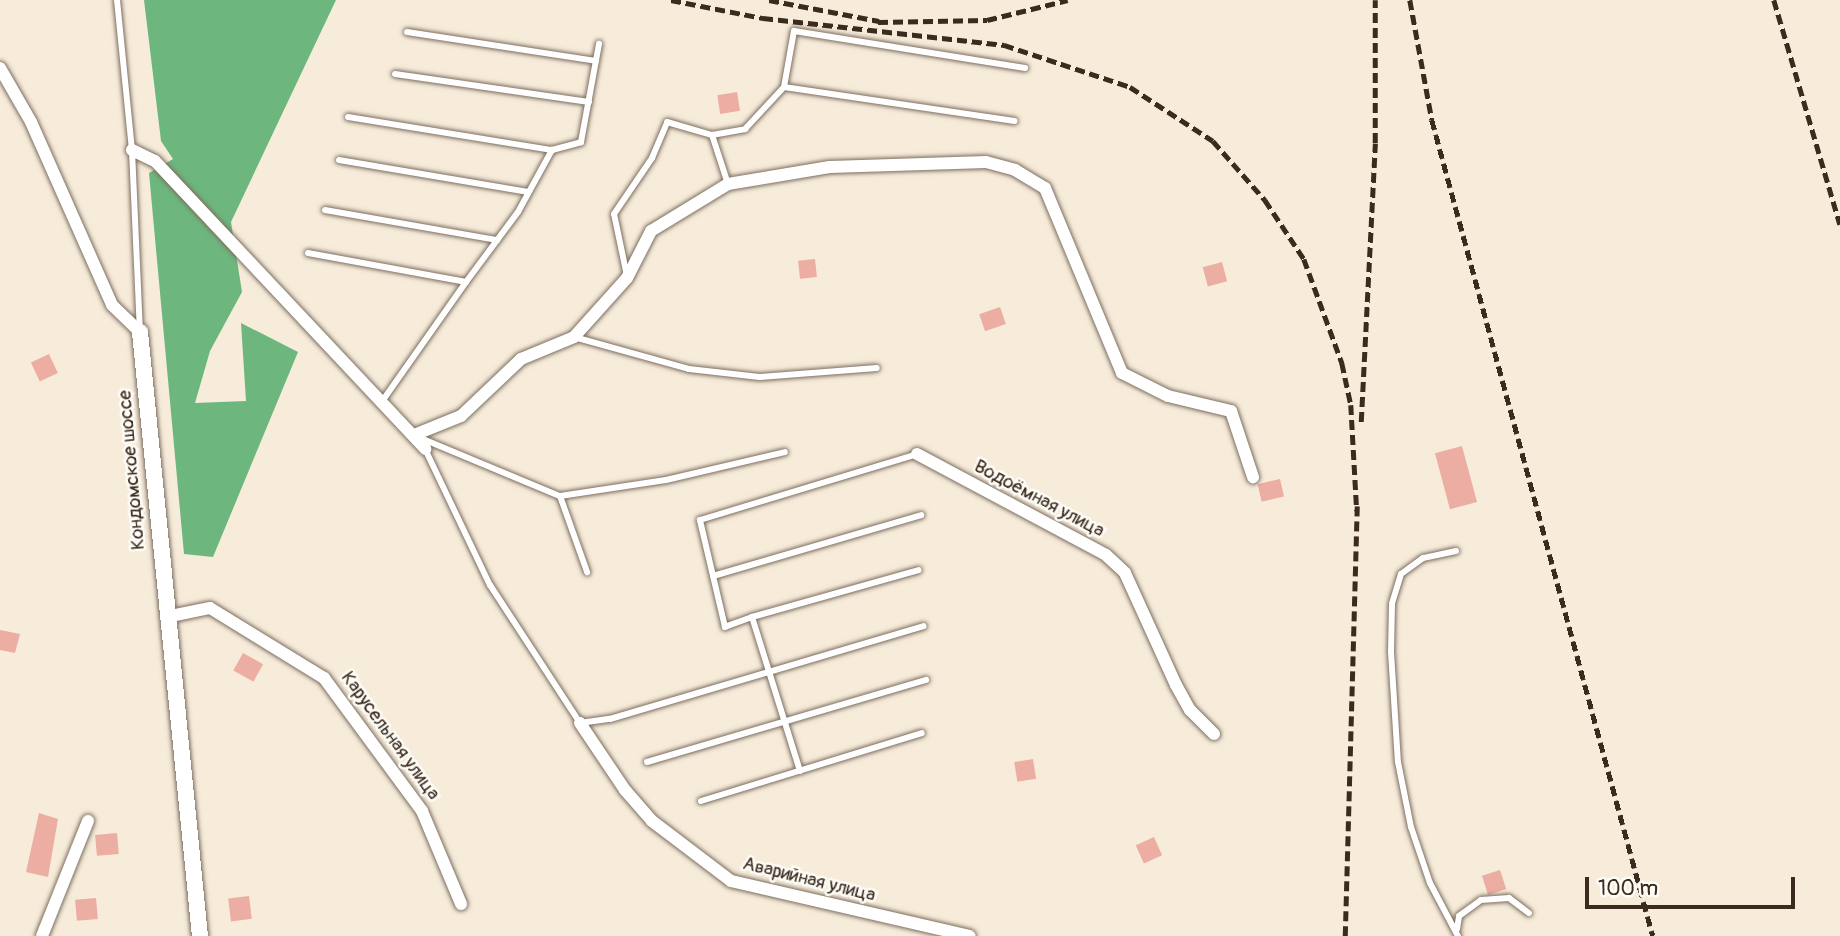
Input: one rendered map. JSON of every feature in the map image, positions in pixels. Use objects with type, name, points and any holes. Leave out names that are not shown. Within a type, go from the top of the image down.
[{"type":"street","points":[[0,68],[31,122],[111,305],[140,332]]},
{"type":"street","points":[[132,150],[155,161],[383,400],[425,449]]},
{"type":"street","points":[[414,435],[461,416],[521,359],[574,337],[627,278],[652,231],[728,184],[830,167],[986,162],[1015,170],[1045,188],[1057,208],[1064,239],[1122,373],[1168,396],[1231,411],[1252,477]]},
{"type":"street","name":"Кондомское шоссе","points":[[140,332],[166,617],[200,936]]},
{"type":"street","name":"Водоёмная улица","points":[[917,454],[1105,555],[1125,573],[1176,685],[1191,710],[1214,734]]},
{"type":"street","name":"Карусельная улица","points":[[166,617],[210,608],[324,678],[422,811],[461,904]]},
{"type":"street","name":"Аварийная улица","points":[[580,723],[625,790],[652,821],[731,881],[970,936]]},
{"type":"street","points":[[42,936],[88,821]]},
{"type":"lane","name":"Кондомское шоссе","points":[[117,0],[132,150],[140,332]]},
{"type":"lane","points":[[407,32],[596,61]]},
{"type":"lane","points":[[627,278],[614,214],[652,158],[667,122],[712,135],[745,129],[784,87],[794,32],[1025,68]]},
{"type":"lane","points":[[348,117],[552,150],[581,142],[599,44]]},
{"type":"lane","points":[[395,75],[589,102]]},
{"type":"lane","points":[[784,87],[1015,121]]},
{"type":"lane","points":[[712,135],[728,184]]},
{"type":"lane","points":[[383,400],[497,240],[552,150]]},
{"type":"lane","points":[[339,160],[528,192]]},
{"type":"lane","points":[[325,210],[497,240]]},
{"type":"lane","points":[[307,253],[466,282]]},
{"type":"lane","points":[[574,337],[689,369],[761,377],[877,368]]},
{"type":"lane","points":[[414,435],[560,496],[666,480],[785,452]]},
{"type":"lane","points":[[425,449],[490,585],[580,723],[610,719],[923,626]]},
{"type":"lane","points":[[917,454],[700,520],[725,626],[919,570]]},
{"type":"lane","points":[[560,496],[587,572]]},
{"type":"lane","points":[[713,576],[921,515]]},
{"type":"lane","points":[[1456,551],[1423,558],[1401,574],[1392,604],[1391,652],[1398,761],[1411,827],[1430,883],[1458,935]]},
{"type":"lane","points":[[752,617],[800,771]]},
{"type":"lane","points":[[647,762],[784,719],[926,680]]},
{"type":"lane","points":[[701,801],[922,733]]},
{"type":"lane","points":[[1458,935],[1459,916],[1481,900],[1509,898],[1529,913]]},
{"type":"green space","points":[[144,0],[336,0],[231,222],[242,292],[210,351],[195,403],[246,401],[241,323],[298,352],[213,557],[184,554],[149,173],[173,159],[161,141]]},
{"type":"building","points":[[737,92],[740,111],[720,114],[717,95]]},
{"type":"building","points":[[815,259],[817,277],[800,279],[798,261]]},
{"type":"building","points":[[1222,262],[1227,281],[1208,286],[1203,267]]},
{"type":"building","points":[[1000,307],[1006,324],[985,331],[979,314]]},
{"type":"building","points":[[49,354],[58,373],[40,381],[31,362]]},
{"type":"building","points":[[1462,446],[1477,502],[1450,509],[1435,453]]},
{"type":"building","points":[[1280,479],[1284,497],[1262,502],[1258,484]]},
{"type":"building","points":[[0,630],[20,634],[15,653],[0,650]]},
{"type":"building","points":[[243,653],[263,664],[253,682],[233,670]]},
{"type":"building","points":[[1033,759],[1036,779],[1017,782],[1014,762]]},
{"type":"building","points":[[39,813],[58,819],[48,877],[26,872]]},
{"type":"building","points":[[117,833],[119,854],[97,856],[95,835]]},
{"type":"building","points":[[1154,837],[1162,855],[1144,863],[1136,845]]},
{"type":"building","points":[[1500,870],[1506,889],[1488,895],[1482,876]]},
{"type":"building","points":[[249,896],[252,919],[231,921],[228,899]]},
{"type":"building","points":[[96,898],[98,919],[77,921],[75,900]]},
{"type":"railway","points":[[671,0],[763,18],[1004,45],[1130,87],[1213,141],[1265,200],[1304,259],[1342,363],[1351,405],[1357,511]]},
{"type":"railway","points":[[769,0],[879,21]]},
{"type":"railway","points":[[878,22],[987,20],[1068,0]]},
{"type":"railway","points":[[1361,422],[1375,143],[1375,0]]},
{"type":"railway","points":[[1410,0],[1432,120],[1653,936]]},
{"type":"railway","points":[[1774,0],[1840,224]]},
{"type":"railway","points":[[1345,936],[1357,502]]}]
